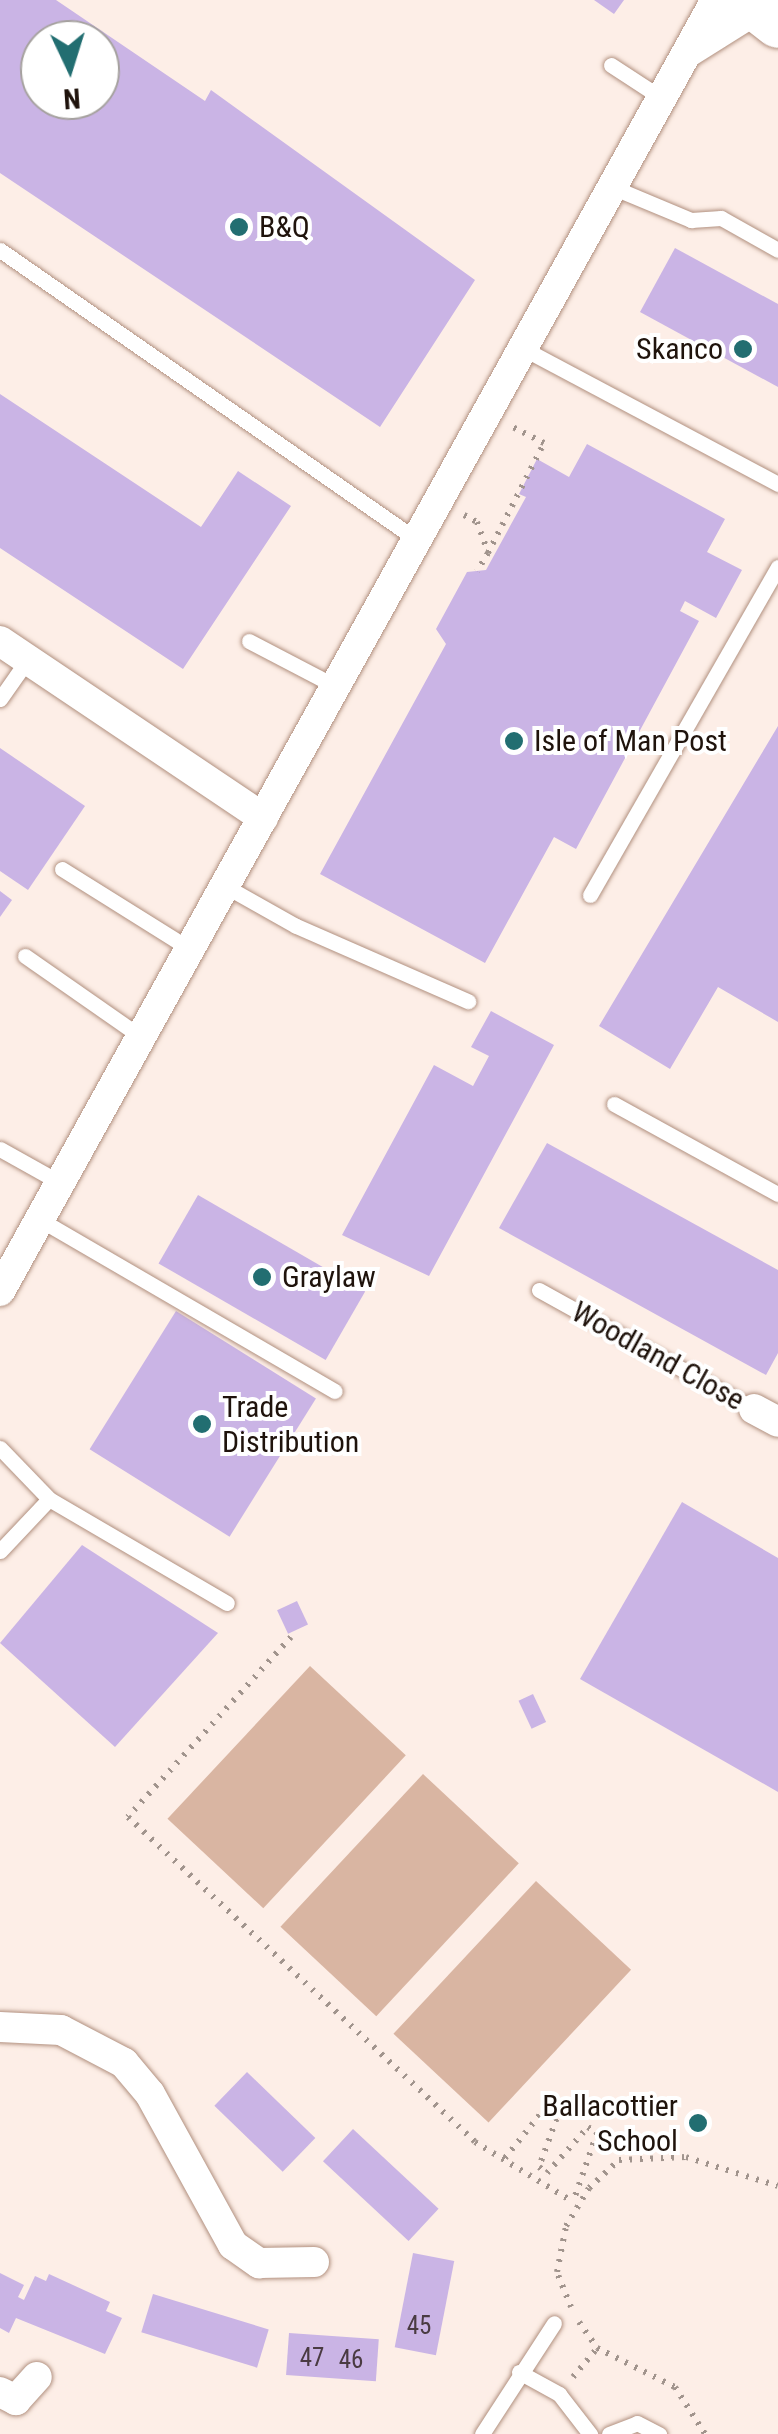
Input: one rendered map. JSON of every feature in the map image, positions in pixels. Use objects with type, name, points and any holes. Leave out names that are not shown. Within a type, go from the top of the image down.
[{"type":"street","points":[[0,1291],[8,1258],[39,1218],[420,542],[660,98],[687,52],[750,8]]},
{"type":"street","points":[[687,52],[750,8]]},
{"type":"street","points":[[0,642],[263,818]]},
{"type":"street","points":[[0,2027],[60,2030],[124,2063],[150,2094],[234,2245],[259,2263],[314,2262]]},
{"type":"lane","points":[[611,65],[660,98]]},
{"type":"lane","points":[[612,187],[691,220],[721,218],[778,250]]},
{"type":"lane","points":[[0,250],[420,542]]},
{"type":"lane","points":[[524,349],[778,484]]},
{"type":"lane","points":[[590,896],[778,568]]},
{"type":"lane","points":[[249,641],[337,688]]},
{"type":"lane","points":[[0,699],[28,659]]},
{"type":"lane","points":[[62,869],[190,949]]},
{"type":"lane","points":[[225,886],[296,926],[468,1000]]},
{"type":"lane","points":[[25,956],[141,1037]]},
{"type":"lane","points":[[614,1104],[778,1194]]},
{"type":"lane","points":[[0,1149],[59,1182]]},
{"type":"lane","points":[[39,1218],[334,1391]]},
{"type":"lane","name":"Woodland Close","points":[[539,1290],[766,1415]]},
{"type":"lane","points":[[0,1448],[49,1500],[227,1604]]},
{"type":"lane","points":[[0,1551],[49,1500]]},
{"type":"lane","points":[[482,2434],[554,2323]]},
{"type":"lane","points":[[519,2372],[560,2394],[590,2434]]},
{"type":"lane","points":[[608,2434],[637,2422],[659,2434]]},
{"type":"path","points":[[477,571],[544,443],[488,414]]},
{"type":"path","points":[[440,503],[477,522],[488,553]]},
{"type":"path","points":[[291,1637],[128,1817],[474,2142],[578,2206]]},
{"type":"path","points":[[505,2158],[550,2102],[560,2109],[539,2167],[547,2173],[588,2128],[598,2132],[570,2200]]},
{"type":"path","points":[[704,2434],[675,2387],[597,2348],[572,2310],[557,2272],[566,2226],[618,2160],[649,2154],[686,2157],[778,2186]]},
{"type":"shaded area","points":[[310,1666],[406,1755],[263,1908],[167,1819]]},
{"type":"shaded area","points":[[423,1774],[519,1863],[376,2016],[280,1927]]},
{"type":"shaded area","points":[[536,1881],[631,1970],[489,2123],[393,2034]]},
{"type":"building","name":"B&Q","points":[[0,0],[56,0],[86,20],[20,20],[20,120],[120,120],[120,43],[205,101],[211,90],[475,280],[380,427],[0,173]]},
{"type":"building","points":[[594,0],[624,0],[614,14]]},
{"type":"building","name":"Skanco","points":[[675,248],[778,304],[778,387],[640,312]]},
{"type":"building","points":[[0,394],[201,527],[238,471],[291,506],[183,669],[0,548]]},
{"type":"building","name":"Isle of Man Post","points":[[587,444],[725,519],[707,552],[742,570],[716,618],[685,601],[680,611],[699,621],[576,849],[554,837],[485,963],[320,874],[446,644],[436,629],[467,572],[486,570],[526,497],[519,494],[537,459],[569,477]]},
{"type":"building","points":[[778,726],[778,1022],[718,987],[670,1069],[599,1026]]},
{"type":"building","points":[[0,748],[85,806],[28,890],[0,871]]},
{"type":"building","points":[[0,891],[12,900],[0,917]]},
{"type":"building","points":[[491,1011],[554,1045],[429,1276],[342,1235],[434,1065],[473,1086],[489,1056],[471,1047]]},
{"type":"building","points":[[547,1143],[778,1270],[778,1353],[766,1375],[499,1228]]},
{"type":"building","name":"Graylaw","points":[[198,1195],[365,1292],[326,1360],[158,1263]]},
{"type":"building","name":"Trade Distribution","points":[[176,1311],[316,1398],[230,1537],[90,1449]]},
{"type":"building","points":[[682,1502],[778,1558],[778,1792],[580,1679]]},
{"type":"building","points":[[82,1545],[218,1633],[115,1747],[0,1643]]},
{"type":"building","points":[[297,1601],[308,1625],[288,1634],[277,1610]]},
{"type":"building","points":[[533,1694],[546,1722],[532,1729],[518,1701]]},
{"type":"building","points":[[247,2072],[315,2138],[283,2172],[214,2106]]},
{"type":"building","points":[[353,2129],[439,2209],[409,2241],[323,2161]]},
{"type":"building","points":[[413,2253],[454,2261],[436,2355],[395,2347]]},
{"type":"building","points":[[0,2273],[24,2285],[18,2297],[24,2300],[35,2276],[46,2281],[49,2274],[110,2302],[106,2311],[122,2318],[105,2354],[16,2318],[9,2333],[0,2328]]},
{"type":"building","points":[[153,2294],[269,2329],[257,2368],[141,2332]]},
{"type":"building","points":[[289,2333],[379,2339],[376,2381],[286,2375]]},
{"type":"place","name":"B&Q","points":[[239,227]]},
{"type":"place","name":"Skanco","points":[[743,349]]},
{"type":"place","name":"Isle of Man Post","points":[[514,741]]},
{"type":"place","name":"Graylaw","points":[[262,1277]]},
{"type":"place","name":"Trade Distribution","points":[[202,1424]]},
{"type":"place","name":"Ballacottier School","points":[[698,2123]]}]
